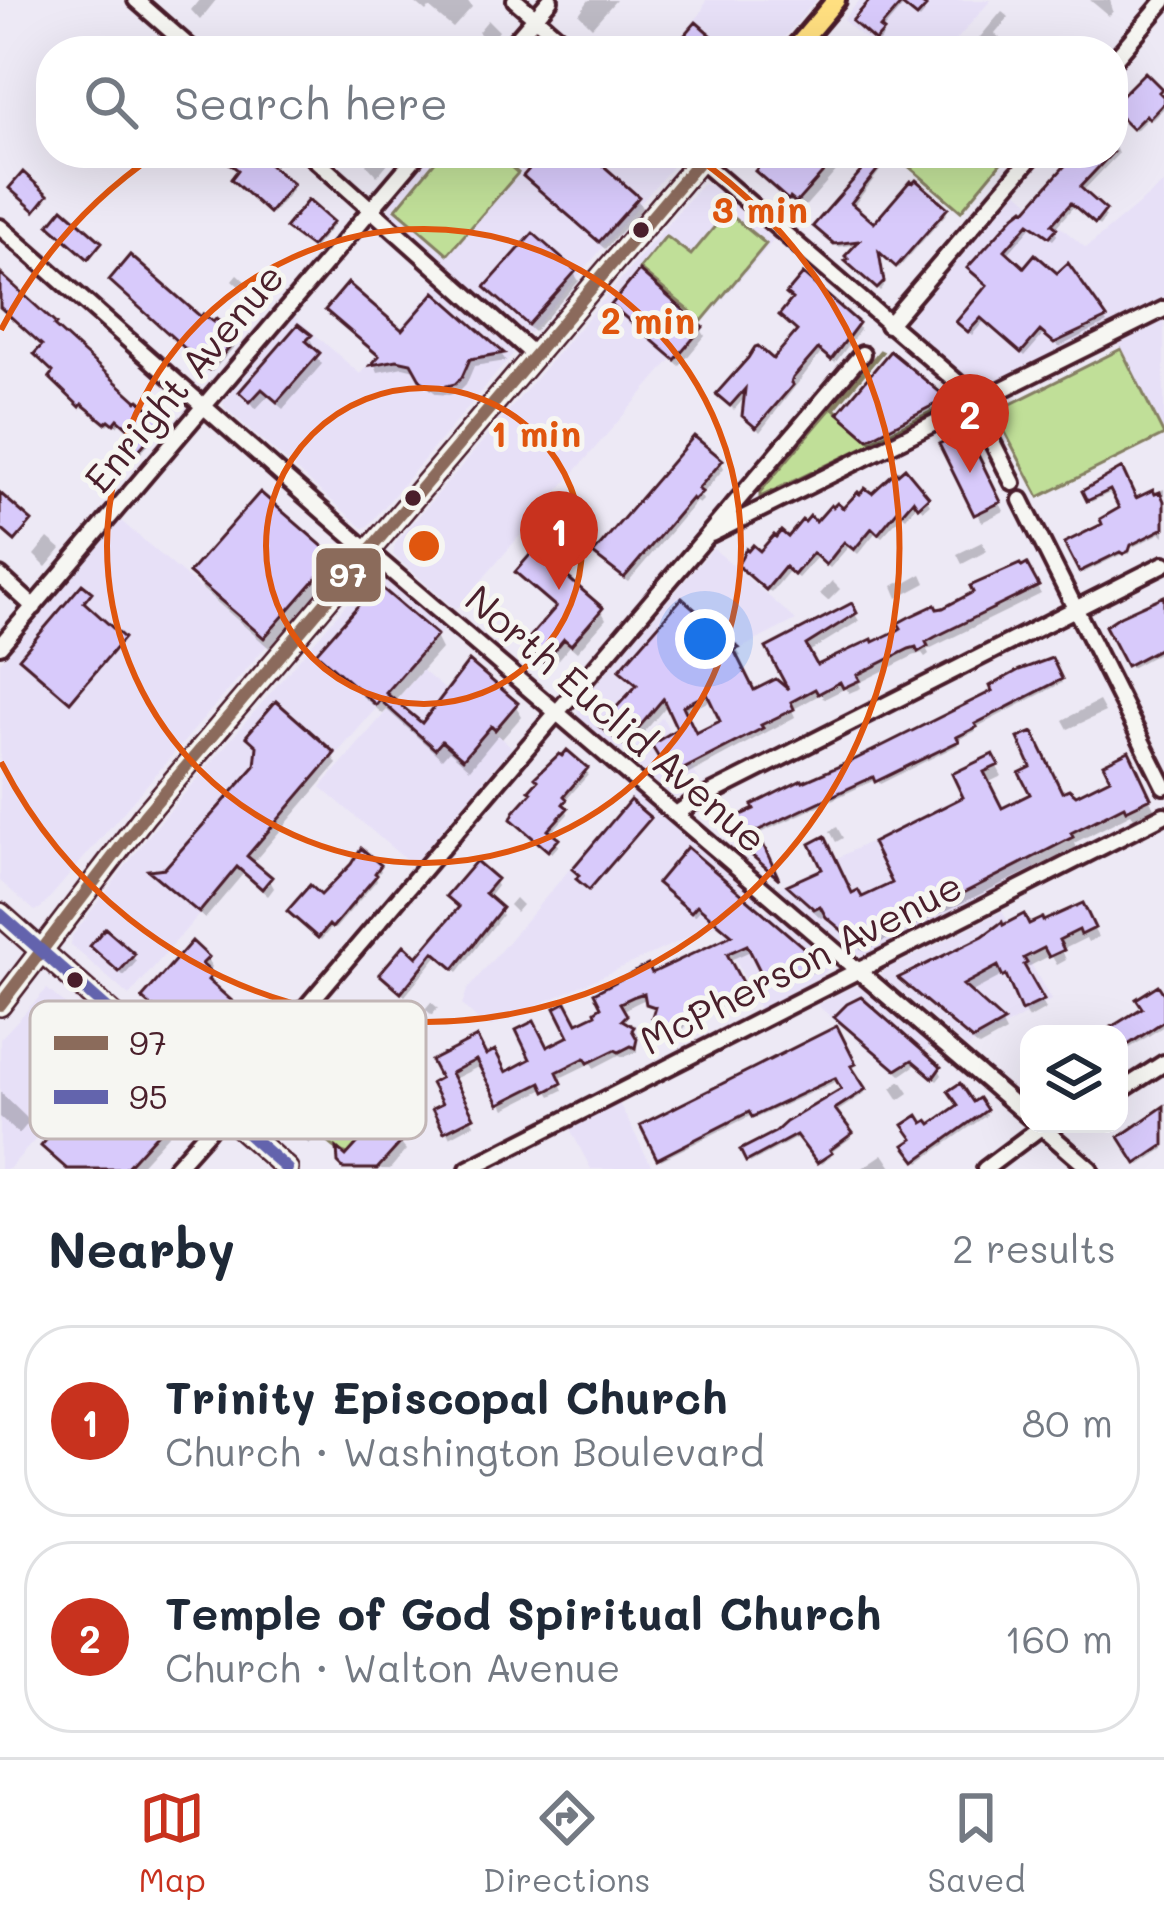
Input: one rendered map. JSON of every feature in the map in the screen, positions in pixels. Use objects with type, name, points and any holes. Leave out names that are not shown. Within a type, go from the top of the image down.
[{"type":"main road","points":[[806,36],[836,0]]},
{"type":"main road","points":[[0,1005],[145,815],[689,168]]},
{"type":"main road","points":[[0,914],[98,1001]]},
{"type":"main road","points":[[253,1139],[287,1169]]},
{"type":"street","points":[[136,0],[177,36]]},
{"type":"street","points":[[515,0],[557,36]]},
{"type":"street","points":[[519,36],[550,0]]},
{"type":"street","points":[[1128,43],[1164,1]]},
{"type":"street","points":[[325,168],[535,356]]},
{"type":"street","name":"Enright Avenue","points":[[0,646],[405,168]]},
{"type":"street","points":[[712,168],[957,382],[1013,484]]},
{"type":"street","points":[[888,325],[1022,168]]},
{"type":"street","name":"North Euclid Avenue","points":[[0,227],[368,550],[1020,1105]]},
{"type":"street","points":[[706,536],[1164,309]]},
{"type":"street","points":[[311,1001],[862,354]]},
{"type":"street","points":[[1021,500],[1164,786]]},
{"type":"street","points":[[676,814],[1164,564]]},
{"type":"street","points":[[0,576],[34,607]]},
{"type":"street","name":"McPherson Avenue","points":[[468,1169],[1164,815]]},
{"type":"street","points":[[1128,1086],[1164,1064]]},
{"type":"street","points":[[986,1169],[1035,1133]]},
{"type":"street","name":"North Euclid Avenue","points":[[1052,1133],[1090,1169]]},
{"type":"street","points":[[174,1169],[199,1139]]},
{"type":"shaded area","points":[[706,0],[816,0],[786,36],[682,36]]},
{"type":"shaded area","points":[[860,0],[991,0],[960,36],[862,36],[843,20]]},
{"type":"shaded area","points":[[421,168],[671,168],[530,333],[523,332],[390,214],[393,200]]},
{"type":"shaded area","points":[[1164,183],[1164,297],[983,388],[907,325],[1017,191],[1086,248]]},
{"type":"shaded area","points":[[702,184],[715,188],[774,240],[456,610],[393,555],[395,544]]},
{"type":"shaded area","points":[[438,284],[513,354],[363,528],[223,402],[294,316],[360,374]]},
{"type":"shaded area","points":[[1164,321],[1164,435],[1118,344]]},
{"type":"shaded area","points":[[121,521],[267,645],[35,911],[0,881],[0,662]]},
{"type":"shaded area","points":[[713,548],[796,620],[683,678],[620,752],[578,716],[577,706]]},
{"type":"shaded area","points":[[377,573],[444,629],[129,996],[71,945],[72,936],[151,833]]},
{"type":"shaded area","points":[[422,670],[512,747],[412,865],[321,787]]},
{"type":"shaded area","points":[[662,717],[699,780],[678,797],[627,757]]},
{"type":"shaded area","points":[[990,781],[1035,868],[871,953],[863,956],[852,951],[778,888]]},
{"type":"shaded area","points":[[635,792],[766,902],[492,1026],[481,1023],[462,1005],[467,990]]},
{"type":"shaded area","points":[[773,908],[826,955],[829,965],[818,978],[759,1009],[722,931]]},
{"type":"shaded area","points":[[1002,911],[1051,1000],[967,1048],[899,990],[884,984],[881,974],[887,966]]},
{"type":"shaded area","points":[[861,986],[931,1047],[895,1072],[817,1005]]},
{"type":"shaded area","points":[[47,989],[61,1001],[36,1001]]},
{"type":"shaded area","points":[[30,1007],[30,1139],[36,1139],[9,1169],[0,1169],[0,1039]]},
{"type":"shaded area","points":[[619,1103],[653,1169],[591,1169],[570,1129]]},
{"type":"green space","points":[[430,168],[512,168],[518,173],[448,254],[396,209]]},
{"type":"green space","points":[[911,168],[997,168],[961,211]]},
{"type":"green space","points":[[727,212],[766,244],[702,321],[639,269],[666,236],[691,255]]},
{"type":"green space","points":[[1121,349],[1164,435],[1039,497],[997,417],[999,410]]},
{"type":"green space","points":[[880,351],[834,409],[871,441],[947,407],[760,497],[760,492]]},
{"type":"green space","points":[[326,1139],[361,1139],[348,1154]]},
{"type":"building","points":[[870,0],[917,0],[926,7],[917,17],[901,4],[880,28],[884,31],[880,36],[869,36],[852,21]]},
{"type":"building","points":[[696,22],[712,36],[684,36]]},
{"type":"building","points":[[1145,72],[1164,97],[1149,119],[1146,115],[1132,129],[1128,125],[1128,89]]},
{"type":"building","points":[[274,168],[293,184],[269,213],[231,179],[238,170]]},
{"type":"building","points":[[530,168],[606,168],[639,197],[599,242],[523,176]]},
{"type":"building","points":[[758,168],[827,168],[796,203],[755,171]]},
{"type":"building","points":[[864,168],[879,168],[851,203],[874,223],[910,181],[916,180],[948,208],[896,267],[879,252],[884,282],[877,289],[845,261],[859,241],[834,244],[813,226]]},
{"type":"building","points":[[1063,168],[1098,168],[1080,187],[1106,210],[1095,224],[1071,203],[1052,224],[1057,228],[1049,237],[1029,223],[1005,250],[1024,267],[1035,254],[1057,273],[1068,263],[1107,318],[1054,343],[1040,331],[1021,353],[981,318],[968,332],[956,322],[987,285],[967,268],[1015,215],[1026,210]]},
{"type":"building","points":[[23,172],[48,195],[35,211],[9,188]]},
{"type":"building","points":[[308,200],[333,222],[311,247],[285,228]]},
{"type":"building","points":[[63,208],[102,242],[88,259],[49,225]]},
{"type":"building","points":[[533,233],[576,271],[528,325],[485,287]]},
{"type":"building","points":[[130,255],[201,317],[216,319],[226,327],[222,331],[234,342],[209,370],[109,280]]},
{"type":"building","points":[[639,271],[703,327],[675,360],[611,305]]},
{"type":"building","points":[[0,273],[164,421],[138,451],[127,441],[134,433],[118,419],[114,424],[105,423],[49,377],[53,372],[34,354],[42,345],[0,307]]},
{"type":"building","points":[[803,274],[859,323],[831,360],[818,349],[756,428],[742,416],[745,389],[730,406],[716,394],[755,347],[773,359],[797,331],[779,315],[792,299],[786,294]]},
{"type":"building","points":[[348,283],[402,330],[435,292],[504,353],[470,359],[462,377],[443,387],[421,381],[411,363],[397,360],[371,365],[379,356],[325,310]]},
{"type":"building","points":[[298,324],[312,335],[306,341],[320,353],[277,402],[262,389],[250,402],[239,392]]},
{"type":"building","points":[[890,351],[947,398],[868,439],[838,413]]},
{"type":"building","points":[[966,430],[1001,502],[974,515],[939,444]]},
{"type":"building","points":[[694,436],[723,460],[698,489],[702,492],[624,578],[593,554]]},
{"type":"building","points":[[905,468],[929,497],[918,507],[913,500],[901,514],[897,511],[878,534],[872,528],[854,550],[844,542],[826,565],[813,553],[794,575],[785,567],[766,590],[737,565],[746,549],[753,545],[760,551],[781,531],[788,537],[802,520],[810,516],[816,522],[831,505],[843,508],[858,492],[865,488],[872,493]]},
{"type":"building","points":[[1122,468],[1136,498],[1153,490],[1160,492],[1164,528],[1131,545],[1129,551],[1079,572],[1064,543],[1102,524],[1100,519],[1119,508],[1110,490],[1087,501],[1082,491]]},
{"type":"building","points":[[260,492],[335,557],[264,638],[189,573]]},
{"type":"building","points":[[0,493],[32,521],[15,541],[0,528]]},
{"type":"building","points":[[535,549],[603,608],[571,645],[564,639],[544,663],[523,645],[556,607],[515,572]]},
{"type":"building","points":[[1027,564],[1039,586],[935,637],[918,652],[916,647],[909,649],[857,675],[860,680],[843,688],[840,682],[818,694],[815,689],[791,702],[794,709],[761,725],[763,728],[670,776],[651,745],[677,729],[663,699],[624,745],[599,726],[637,685],[619,670],[682,598],[739,648],[734,650],[754,690],[776,679],[788,689],[766,648],[852,603],[857,613],[806,645],[817,665],[898,630],[898,623],[935,605],[943,608],[973,592],[970,586]],"holes":[[[707,694],[720,721],[696,733],[683,706]]]},
{"type":"building","points":[[82,584],[92,592],[84,602],[124,638],[70,702],[19,658]]},
{"type":"building","points":[[377,584],[437,635],[386,693],[422,723],[469,661],[518,703],[463,759],[442,741],[435,749],[380,700],[376,705],[316,653]]},
{"type":"building","points":[[1164,596],[1164,646],[1126,666],[1105,626]]},
{"type":"building","points":[[1052,658],[1062,679],[975,724],[977,727],[957,737],[959,741],[757,831],[779,879],[721,824],[802,780],[856,759],[992,691],[990,686],[1019,670]]},
{"type":"building","points":[[276,701],[335,753],[247,856],[272,877],[262,889],[237,867],[199,913],[148,870],[165,868],[255,766],[257,746],[246,736]]},
{"type":"building","points":[[1033,732],[1062,792],[1069,789],[1076,795],[1110,778],[1103,764],[1129,751],[1151,798],[1126,810],[1124,806],[911,920],[856,942],[820,906],[814,909],[787,885],[822,869],[810,844],[825,836],[852,893],[858,890],[862,897],[892,883],[872,843],[963,797],[952,774],[993,754],[999,765],[984,772],[1002,808],[1030,794],[1019,773],[1031,767],[1018,738]]},
{"type":"building","points":[[567,750],[588,768],[564,796],[568,808],[548,830],[559,839],[548,851],[511,819],[532,792],[535,777]]},
{"type":"building","points":[[630,800],[651,818],[589,890],[572,869]]},
{"type":"building","points":[[687,847],[817,959],[815,965],[771,983],[747,945],[727,954],[745,988],[693,1012],[691,1008],[681,1023],[666,1030],[652,1017],[655,1007],[646,1004],[644,993],[620,1003],[627,1015],[622,1020],[634,1027],[635,1048],[615,1050],[588,1063],[585,1058],[557,1072],[562,1083],[545,1092],[541,1083],[499,1104],[476,1060],[451,1073],[474,1117],[444,1132],[432,1109],[442,1104],[431,1083],[440,1078],[431,1061],[477,1037],[486,1055],[495,1050],[506,1072],[530,1059],[516,1030],[534,1021],[547,1047],[569,1036],[555,1008],[566,1002],[577,1023],[601,1007],[594,993],[648,965],[652,973],[732,935],[697,905],[691,912],[657,883]]},
{"type":"building","points":[[361,848],[381,865],[377,875],[318,938],[287,911],[310,885],[321,895]]},
{"type":"building","points":[[476,861],[497,879],[485,893],[502,908],[454,969],[434,952],[401,993],[379,974],[404,945],[417,957],[459,907],[446,896]]},
{"type":"building","points":[[1083,903],[1095,928],[1059,940],[1064,950],[1049,957],[1044,948],[1024,958],[1044,1000],[1021,1011],[998,966],[963,985],[1004,1022],[972,1040],[898,978],[1002,922],[1024,914],[1029,924],[1043,921]]},
{"type":"building","points":[[105,928],[135,954],[119,972],[90,946]]},
{"type":"building","points":[[192,941],[209,957],[202,964],[213,974],[208,980],[232,1001],[145,1001],[142,998]]},
{"type":"building","points":[[1158,985],[1164,994],[1164,1021],[1128,1045],[1128,1025],[1115,1025],[1142,1008],[1136,999]]},
{"type":"building","points":[[861,997],[941,1067],[933,1078],[912,1060],[896,1070],[834,1017]]},
{"type":"building","points":[[837,1026],[856,1064],[851,1066],[866,1089],[835,1109],[853,1133],[832,1153],[817,1163],[796,1135],[746,1162],[740,1150],[841,1089],[835,1078],[752,1117],[749,1112],[657,1159],[640,1125]]},
{"type":"building","points":[[960,1083],[973,1102],[979,1098],[987,1110],[916,1161],[904,1145],[913,1139],[903,1125],[918,1115],[923,1123],[931,1124],[958,1105],[948,1091]]},
{"type":"building","points":[[1164,1106],[1164,1145],[1136,1164],[1119,1137]]},
{"type":"building","points":[[47,1139],[152,1139],[125,1169],[67,1169],[41,1146]]},
{"type":"building","points":[[361,1139],[404,1139],[377,1169],[344,1169],[338,1163],[337,1148],[346,1156]]},
{"type":"transit line","name":"97","points":[[0,1005],[145,815],[693,168]]},
{"type":"transit line","name":"95","points":[[0,914],[98,1001]]},
{"type":"transit line","name":"95","points":[[253,1139],[287,1169]]},
{"type":"place","name":"Temple of God Spiritual Church","points":[[970,473]]},
{"type":"place","name":"Trinity Episcopal Church","points":[[559,590]]}]
